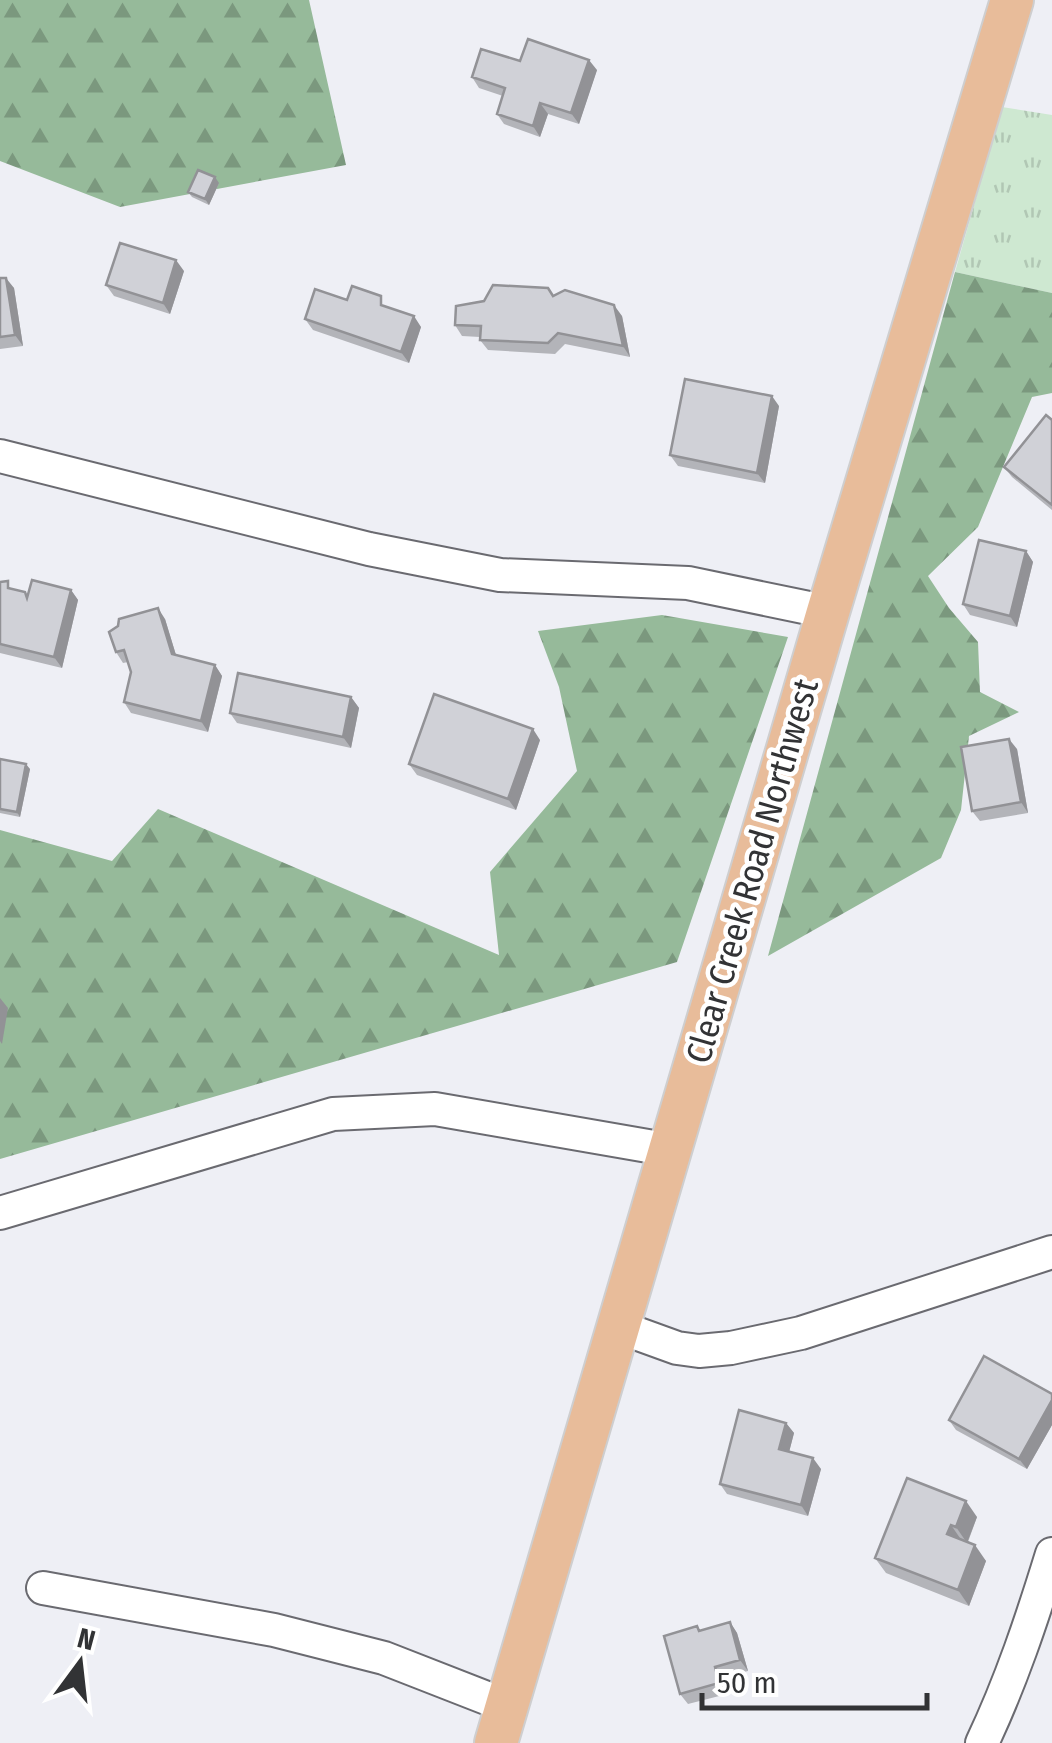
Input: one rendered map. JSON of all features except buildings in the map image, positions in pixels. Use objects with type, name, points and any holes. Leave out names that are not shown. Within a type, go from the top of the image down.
[{"type":"main road","name":"Clear Creek Road Northwest","points":[[502,1724],[1012,0]]},
{"type":"street","points":[[0,456],[369,549],[500,575],[688,584],[828,612]]},
{"type":"street","points":[[0,1213],[333,1114],[435,1109],[671,1150]]},
{"type":"street","points":[[619,1326],[677,1348],[730,1348],[802,1333],[1052,1252]]},
{"type":"street","points":[[982,1743],[1003,1698],[1052,1554]]},
{"type":"street","points":[[43,1588],[274,1630],[384,1658],[502,1724]]},
{"type":"green space","points":[[0,0],[309,0],[346,165],[120,207],[0,161]]},
{"type":"green space","points":[[1002,107],[1052,115],[1052,293],[955,272]]},
{"type":"green space","points":[[955,272],[1052,293],[1052,393],[1032,397],[978,527],[928,576],[978,642],[980,692],[1019,712],[969,736],[961,810],[941,858],[768,956]]},
{"type":"green space","points":[[662,615],[788,637],[677,962],[0,1159],[0,830],[112,861],[158,809],[499,955],[490,872],[577,771],[559,687],[538,631]]}]
